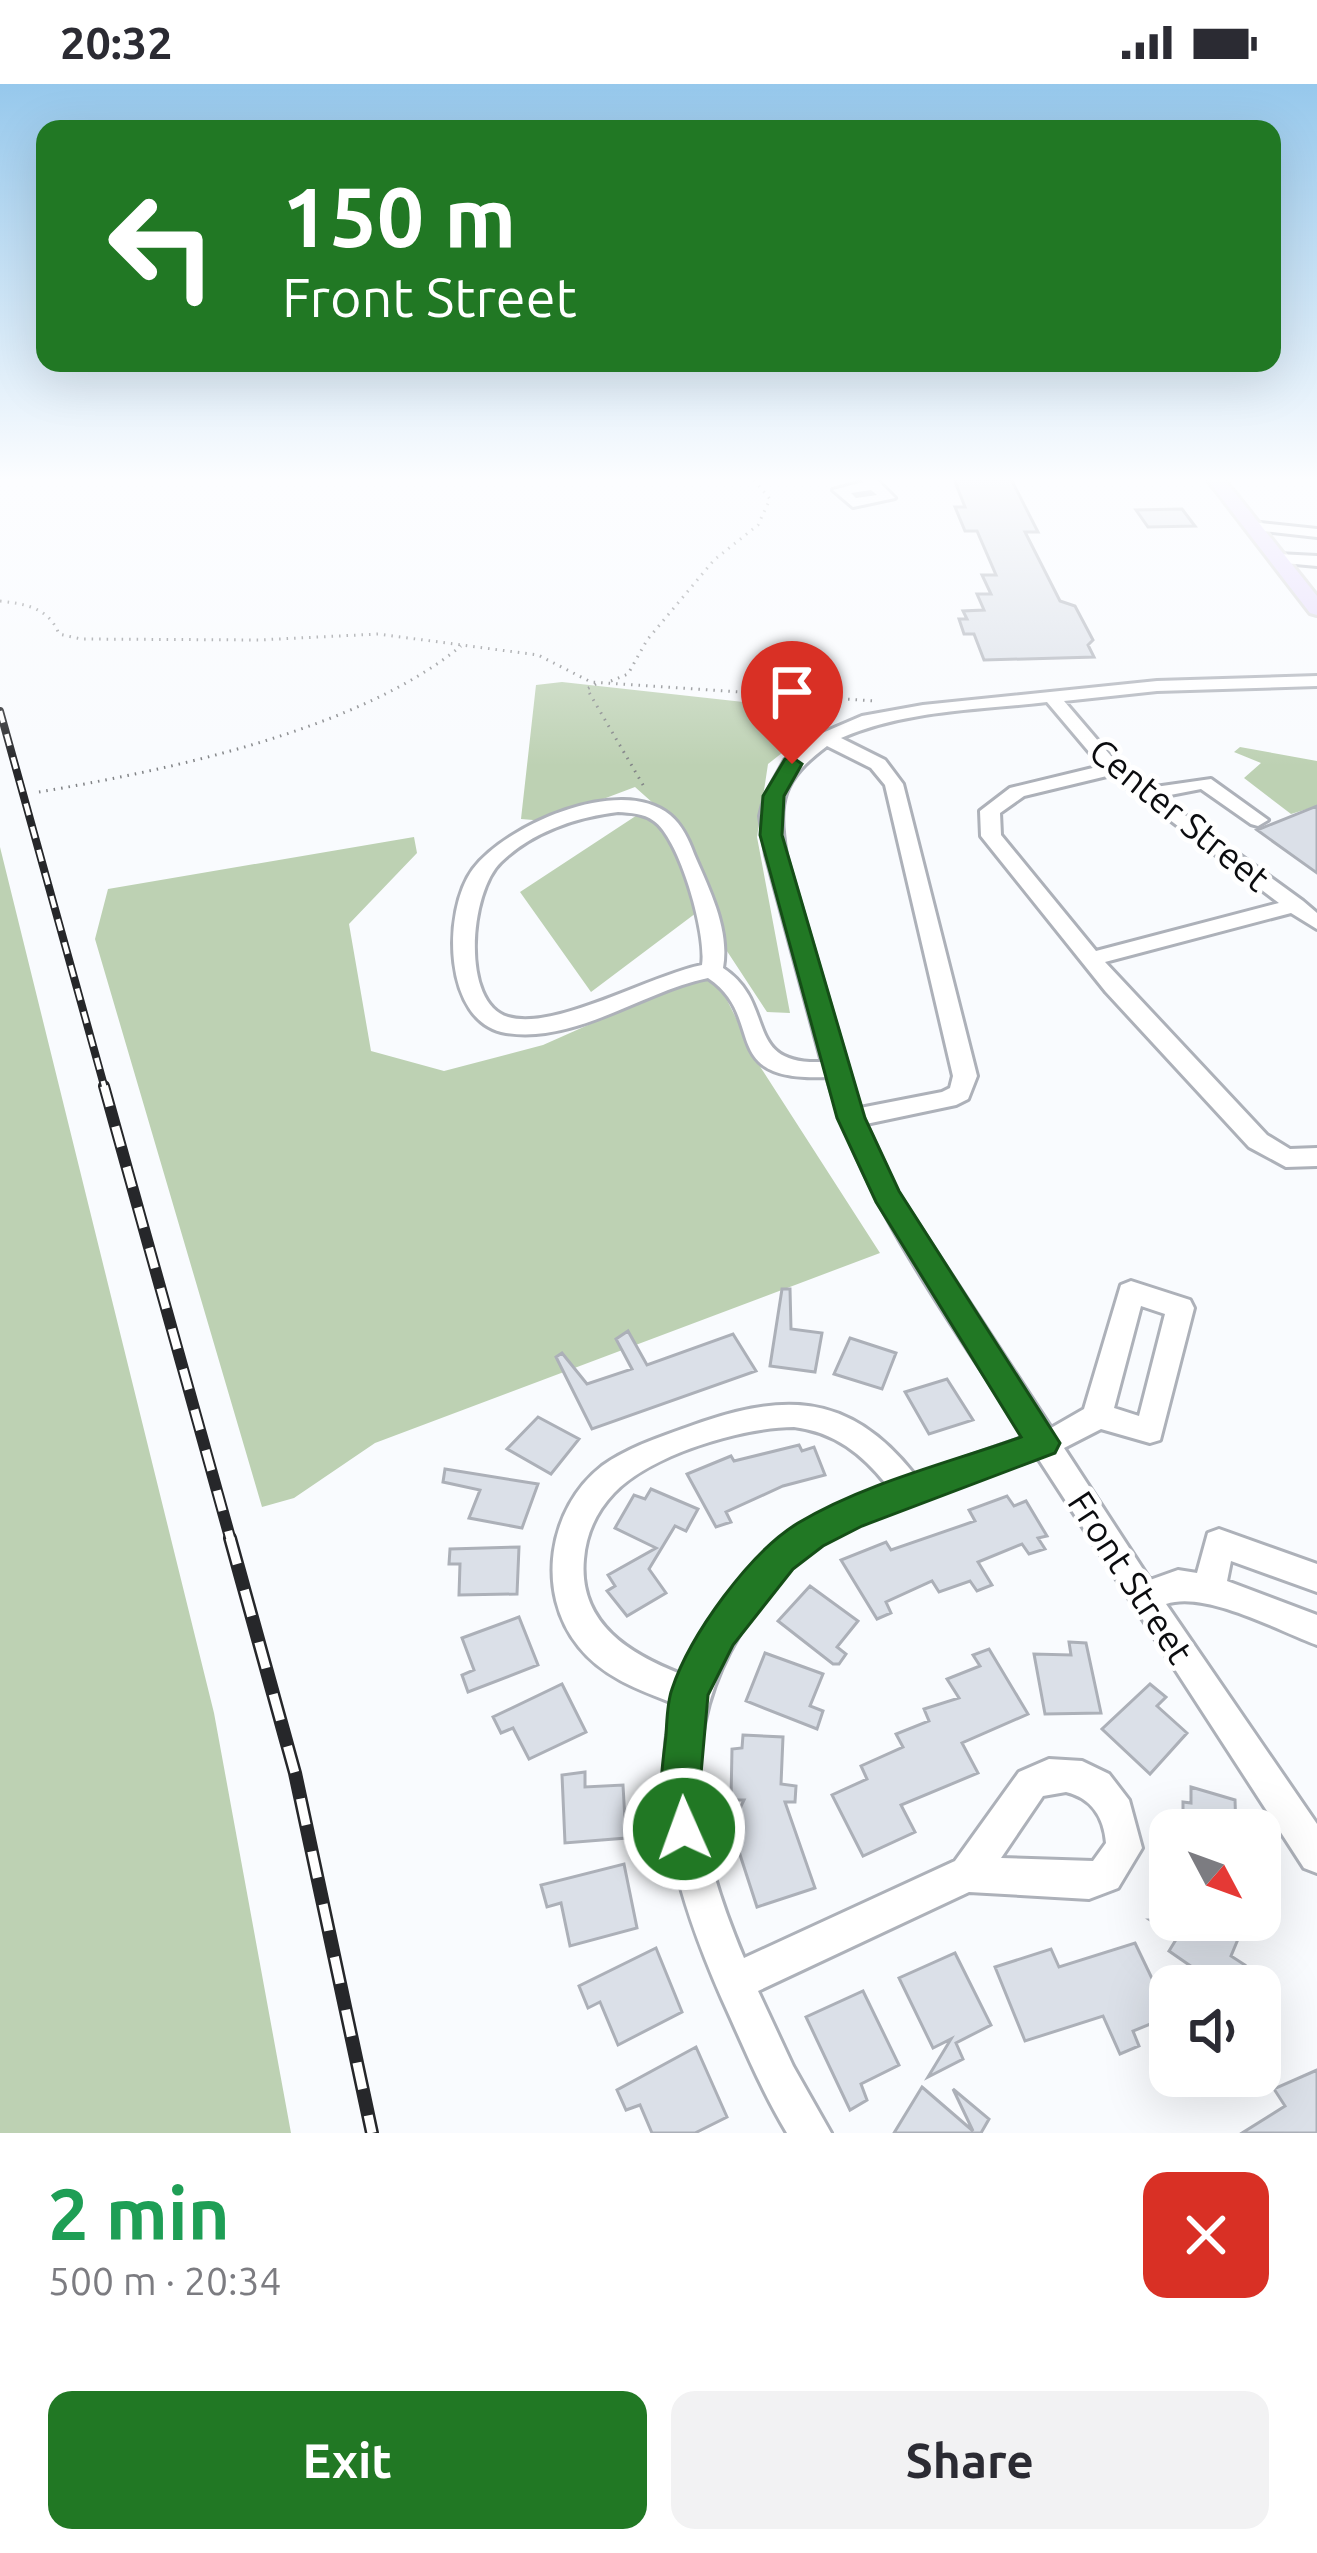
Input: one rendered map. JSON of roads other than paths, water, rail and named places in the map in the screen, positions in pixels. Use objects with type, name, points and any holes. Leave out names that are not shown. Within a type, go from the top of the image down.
[{"type":"main road","points":[[1290,575],[1317,609]]},
{"type":"street","name":"Front Street","points":[[1317,681],[1157,686],[895,714],[826,738],[792,764],[774,796],[770,816],[776,855],[836,1070],[851,1118],[886,1195],[1143,1597],[1317,1855]]},
{"type":"street","name":"Front Street","points":[[1139,691],[1168,696],[1317,694]]},
{"type":"street","name":"Center Street","points":[[1052,698],[1116,768],[1317,923]]},
{"type":"street","points":[[826,738],[878,764],[894,784],[965,1076],[960,1093],[948,1100],[851,1118]]},
{"type":"street","points":[[1116,768],[1017,791],[998,802],[988,818],[991,836],[1114,987],[1258,1141],[1286,1158],[1317,1156]]},
{"type":"street","points":[[1147,794],[1204,783],[1258,820]]},
{"type":"street","points":[[712,970],[715,933],[665,819],[638,804],[606,805],[544,829],[494,857],[476,879],[470,904],[470,998],[477,1008],[503,1023],[549,1026],[676,976],[712,970],[734,983],[759,1046],[773,1065],[799,1074],[836,1070]]},
{"type":"street","points":[[1094,958],[1296,905]]},
{"type":"street","points":[[811,2133],[770,2065],[692,1877],[680,1785],[689,1693],[720,1633],[780,1558],[810,1535],[909,1491],[1084,1427],[1097,1416],[1131,1292],[1180,1308],[1150,1431],[1097,1416]]},
{"type":"street","points":[[689,1693],[636,1672],[605,1652],[581,1626],[567,1596],[572,1534],[588,1502],[605,1482],[666,1448],[747,1418],[800,1414],[850,1431],[888,1463],[909,1491]]},
{"type":"street","points":[[1209,1589],[1220,1543],[1317,1578]]},
{"type":"street","points":[[1143,1597],[1178,1585],[1209,1589],[1317,1630]]},
{"type":"street","points":[[734,1982],[968,1874]]},
{"type":"railway","points":[[0,711],[105,1089]]},
{"type":"railway","points":[[104,1086],[231,1541]]},
{"type":"railway","points":[[230,1538],[295,1773],[372,2133]]}]
